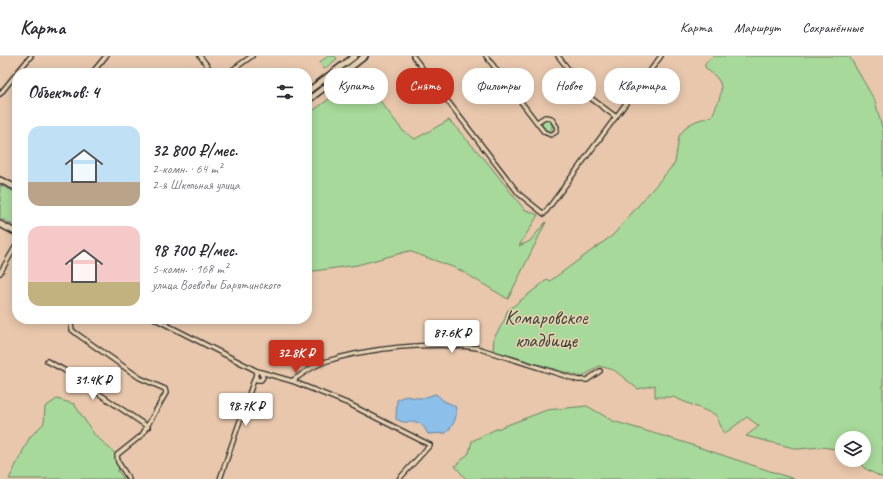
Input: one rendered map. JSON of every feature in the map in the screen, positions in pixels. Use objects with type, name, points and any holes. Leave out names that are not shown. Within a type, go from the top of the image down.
[{"type":"street","points":[[21,68],[31,56]]},
{"type":"street","points":[[96,68],[106,56]]},
{"type":"street","points":[[200,56],[209,68]]},
{"type":"street","points":[[235,68],[252,56]]},
{"type":"street","points":[[312,88],[354,56]]},
{"type":"street","points":[[312,97],[365,56]]},
{"type":"street","points":[[413,56],[519,194],[544,214],[661,56]]},
{"type":"street","points":[[486,56],[546,134],[551,135],[556,132],[557,127],[550,118],[545,117],[537,122]]},
{"type":"street","points":[[558,56],[592,99],[616,117]]},
{"type":"street","points":[[0,94],[12,79]]},
{"type":"street","points":[[0,180],[12,186]]},
{"type":"street","points":[[0,224],[12,230]]},
{"type":"street","points":[[0,273],[12,253]]},
{"type":"street","points":[[71,324],[72,330],[77,334],[140,378],[164,389],[166,393],[163,401],[142,435],[118,455],[118,462],[129,479]]},
{"type":"street","points":[[165,324],[263,374],[261,380],[257,380],[256,376]]},
{"type":"street","points":[[292,381],[323,362],[356,354],[416,346],[477,348],[578,380],[587,380],[600,371]]},
{"type":"street","points":[[47,361],[64,370],[148,427]]},
{"type":"street","points":[[220,479],[258,371]]},
{"type":"street","points":[[258,371],[292,381],[348,404],[430,445],[399,479]]},
{"type":"green space","points":[[328,56],[335,56],[337,59],[324,69],[320,62]]},
{"type":"green space","points":[[359,56],[363,56],[347,68],[343,68]]},
{"type":"green space","name":"Комаровское кладбище","points":[[713,56],[849,56],[875,101],[883,131],[883,478],[864,467],[871,467],[871,431],[835,431],[835,449],[822,447],[798,449],[746,436],[759,426],[747,417],[724,434],[716,415],[673,397],[655,397],[655,385],[638,389],[614,370],[599,366],[582,377],[493,351],[494,338],[505,319],[507,311],[548,279],[550,281],[613,235],[675,163],[679,136],[687,126],[696,121],[712,116],[719,99],[721,85],[718,79],[705,67],[705,63]]},
{"type":"green space","points":[[324,83],[324,86],[312,95],[312,92]]},
{"type":"green space","points":[[324,103],[324,104],[382,104],[403,131],[415,139],[449,120],[487,162],[524,209],[538,215],[519,246],[530,241],[546,222],[508,299],[458,269],[409,251],[357,265],[312,271],[312,111]]},
{"type":"green space","points":[[544,119],[549,120],[552,124],[552,131],[547,131],[542,125]]},
{"type":"green space","points":[[0,185],[12,191],[12,224],[0,218]]},
{"type":"green space","points":[[57,399],[74,404],[94,434],[121,459],[118,471],[124,479],[9,479],[30,437],[44,423],[45,407]]},
{"type":"green space","points":[[587,406],[613,421],[686,443],[794,479],[466,479],[455,466],[469,453],[472,441],[494,430],[547,410]]},
{"type":"water","points":[[436,394],[444,401],[455,406],[455,421],[446,433],[428,434],[417,422],[406,422],[396,419],[397,400],[406,396],[422,398]]}]
